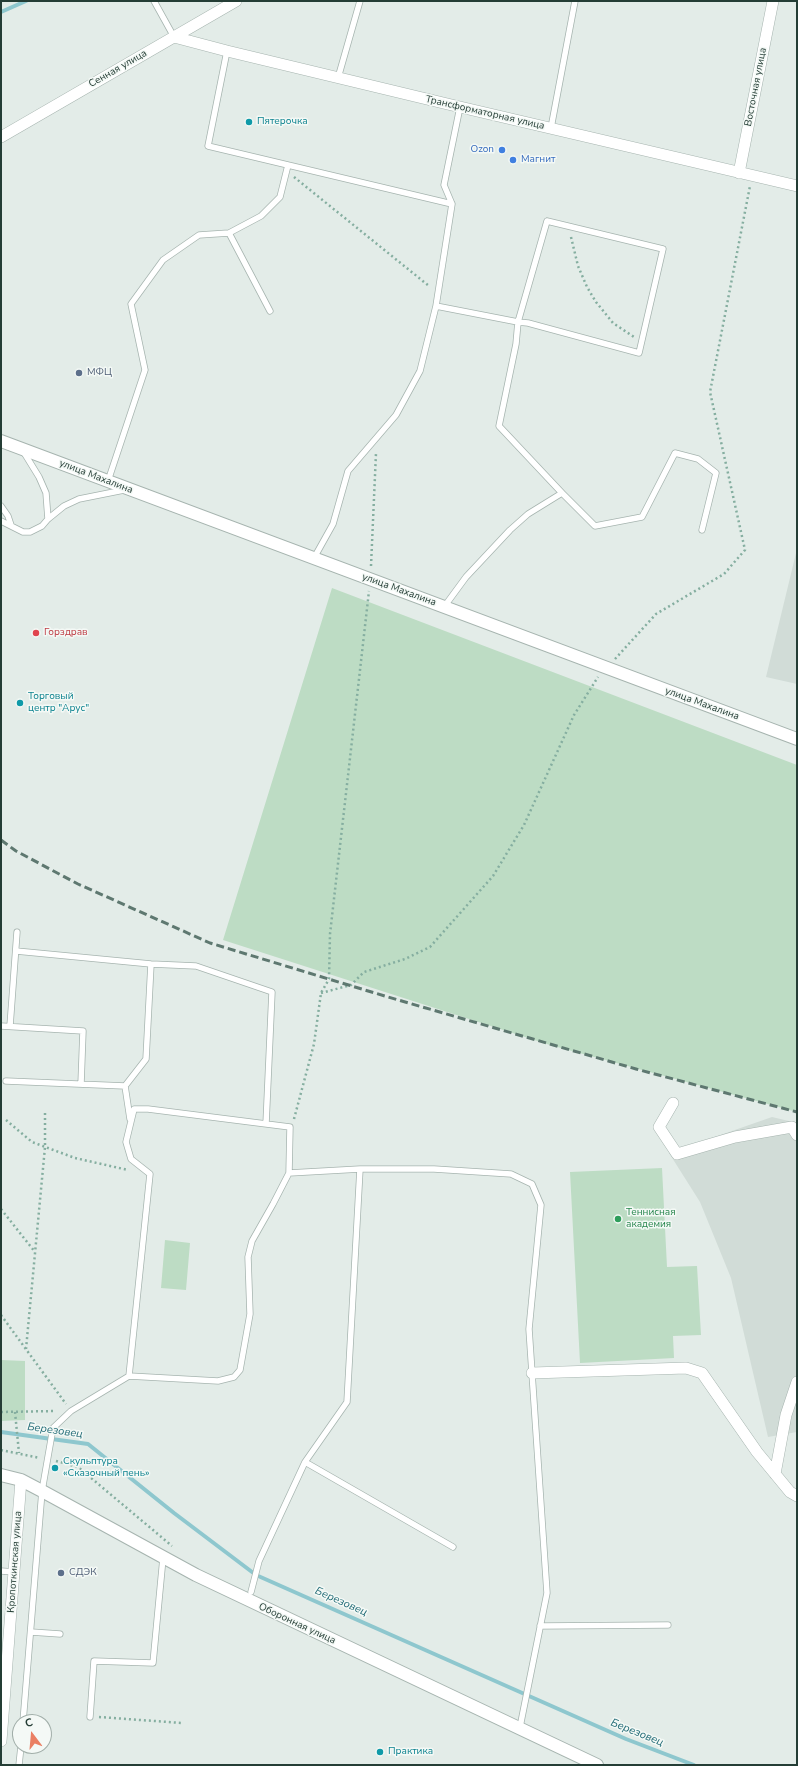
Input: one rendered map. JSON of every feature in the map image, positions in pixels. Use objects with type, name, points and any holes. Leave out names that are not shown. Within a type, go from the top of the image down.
[{"type":"street","name":"Сенная улица","points":[[1,137],[236,1]]},
{"type":"street","name":"Восточная улица","points":[[739,173],[773,1]]},
{"type":"street","name":"Трансформаторная улица","points":[[174,37],[338,78],[797,186]]},
{"type":"street","name":"улица Махалина","points":[[1,441],[797,739]]},
{"type":"street","points":[[673,1103],[659,1127],[677,1154],[735,1137],[792,1127],[797,1135]]},
{"type":"street","points":[[532,1373],[686,1368],[702,1373],[757,1452],[790,1492],[797,1496]]},
{"type":"street","points":[[775,1474],[786,1415],[797,1382]]},
{"type":"street","name":"Оборонная улица","points":[[1,1475],[21,1480],[196,1575],[597,1765]]},
{"type":"street","name":"Кропоткинская улица","points":[[1,1741],[21,1480]]},
{"type":"lane","points":[[154,1],[174,37]]},
{"type":"lane","points":[[338,78],[360,1]]},
{"type":"lane","points":[[551,128],[575,1]]},
{"type":"lane","points":[[227,51],[208,146],[287,168],[452,204]]},
{"type":"lane","points":[[314,558],[333,524],[348,471],[396,415],[420,371],[436,306],[452,204],[444,185],[460,107]]},
{"type":"lane","points":[[108,481],[145,370],[131,304],[163,260],[199,235],[228,233],[261,216],[280,197],[287,168]]},
{"type":"lane","points":[[436,306],[518,322],[528,323],[639,353],[663,249],[547,221],[518,322],[516,344],[498,426],[595,526],[642,516],[675,453],[698,459],[716,473],[702,530]]},
{"type":"lane","points":[[228,233],[270,312]]},
{"type":"lane","points":[[21,449],[39,476],[46,493],[48,519]]},
{"type":"lane","points":[[1,521],[23,532],[30,532],[42,526],[64,506],[79,499],[128,489]]},
{"type":"lane","points":[[444,607],[466,577],[510,530],[528,514],[562,493]]},
{"type":"lane","points":[[1,506],[8,516],[10,525]]},
{"type":"lane","points":[[10,1026],[17,932]]},
{"type":"lane","points":[[16,951],[151,964],[196,966],[272,992],[266,1124]]},
{"type":"lane","points":[[131,1122],[125,1086],[146,1059],[151,964]]},
{"type":"lane","points":[[1,1026],[83,1032],[82,1084]]},
{"type":"lane","points":[[6,1081],[125,1086]]},
{"type":"lane","points":[[24,1714],[42,1491],[49,1459],[49,1449],[53,1428],[71,1411],[129,1376],[218,1381],[234,1377],[240,1370],[250,1314],[248,1257],[252,1241],[274,1204],[289,1173],[290,1127],[148,1109],[134,1109],[126,1142],[131,1160],[150,1174],[129,1376]]},
{"type":"lane","points":[[289,1173],[360,1169],[434,1169],[512,1174],[532,1184],[541,1205],[529,1329],[536,1412],[547,1593],[520,1728]]},
{"type":"lane","points":[[251,1592],[259,1561],[305,1462],[347,1402],[360,1169]]},
{"type":"lane","points":[[305,1462],[453,1547]]},
{"type":"lane","points":[[90,1717],[94,1661],[153,1662],[163,1557]]},
{"type":"lane","points":[[1,1571],[14,1572]]},
{"type":"lane","points":[[540,1626],[668,1625]]},
{"type":"lane","points":[[31,1632],[60,1634]]},
{"type":"lane","points":[[19,1765],[20,1754]]},
{"type":"path","points":[[287,168],[438,293]]},
{"type":"path","points":[[321,993],[351,985],[364,972],[405,960],[430,947],[488,882],[524,825],[574,715],[597,679],[656,614],[724,574],[745,550],[710,392],[752,176]]},
{"type":"path","points":[[569,226],[578,266],[587,287],[596,302],[613,322],[634,337],[641,345]]},
{"type":"path","points":[[290,1127],[303,1088],[314,1044],[321,993],[329,979],[330,934],[370,580],[374,464],[378,436]]},
{"type":"path","points":[[26,1349],[45,1147],[45,1111]]},
{"type":"path","points":[[6,1120],[32,1142],[45,1147],[75,1158],[150,1174]]},
{"type":"path","points":[[1,1210],[35,1252]]},
{"type":"path","points":[[1,1315],[71,1411]]},
{"type":"path","points":[[1,1412],[71,1411]]},
{"type":"path","points":[[15,1412],[19,1453]]},
{"type":"path","points":[[1,1450],[49,1459],[78,1467],[178,1551]]},
{"type":"path","points":[[90,1717],[182,1723]]},
{"type":"shaded area","points":[[797,549],[797,684],[766,677]]},
{"type":"shaded area","points":[[772,1117],[797,1123],[797,1432],[768,1437],[731,1278],[700,1202],[669,1153]]},
{"type":"green space","points":[[332,588],[797,765],[797,1112],[550,1045],[223,940]]},
{"type":"green space","name":"Теннисная академия","points":[[662,1168],[667,1267],[697,1266],[701,1335],[673,1336],[674,1358],[580,1363],[570,1172]]},
{"type":"green space","points":[[165,1240],[190,1243],[186,1290],[161,1288]]},
{"type":"green space","points":[[1,1360],[25,1361],[25,1420],[1,1421]]},
{"type":"waterway","points":[[1,12],[26,1]]},
{"type":"waterway","name":"Березовец","points":[[1,1432],[88,1444],[174,1513],[256,1575],[626,1739],[694,1765]]},
{"type":"railway","points":[[1,840],[16,851],[78,884],[210,943],[388,997],[636,1069],[797,1112]]},
{"type":"place","name":"Пятерочка","points":[[249,122]]},
{"type":"place","name":"Ozon","points":[[502,150]]},
{"type":"place","name":"Магнит","points":[[513,160]]},
{"type":"place","name":"МФЦ","points":[[79,373]]},
{"type":"place","name":"Горздрав","points":[[36,633]]},
{"type":"place","name":"Торговый центр \"Арус\"","points":[[20,703]]},
{"type":"place","name":"Теннисная академия","points":[[618,1219]]},
{"type":"place","name":"Скульптура «Сказочный пень»","points":[[55,1468]]},
{"type":"place","name":"СДЭК","points":[[61,1573]]},
{"type":"place","name":"Практика","points":[[380,1752]]}]
